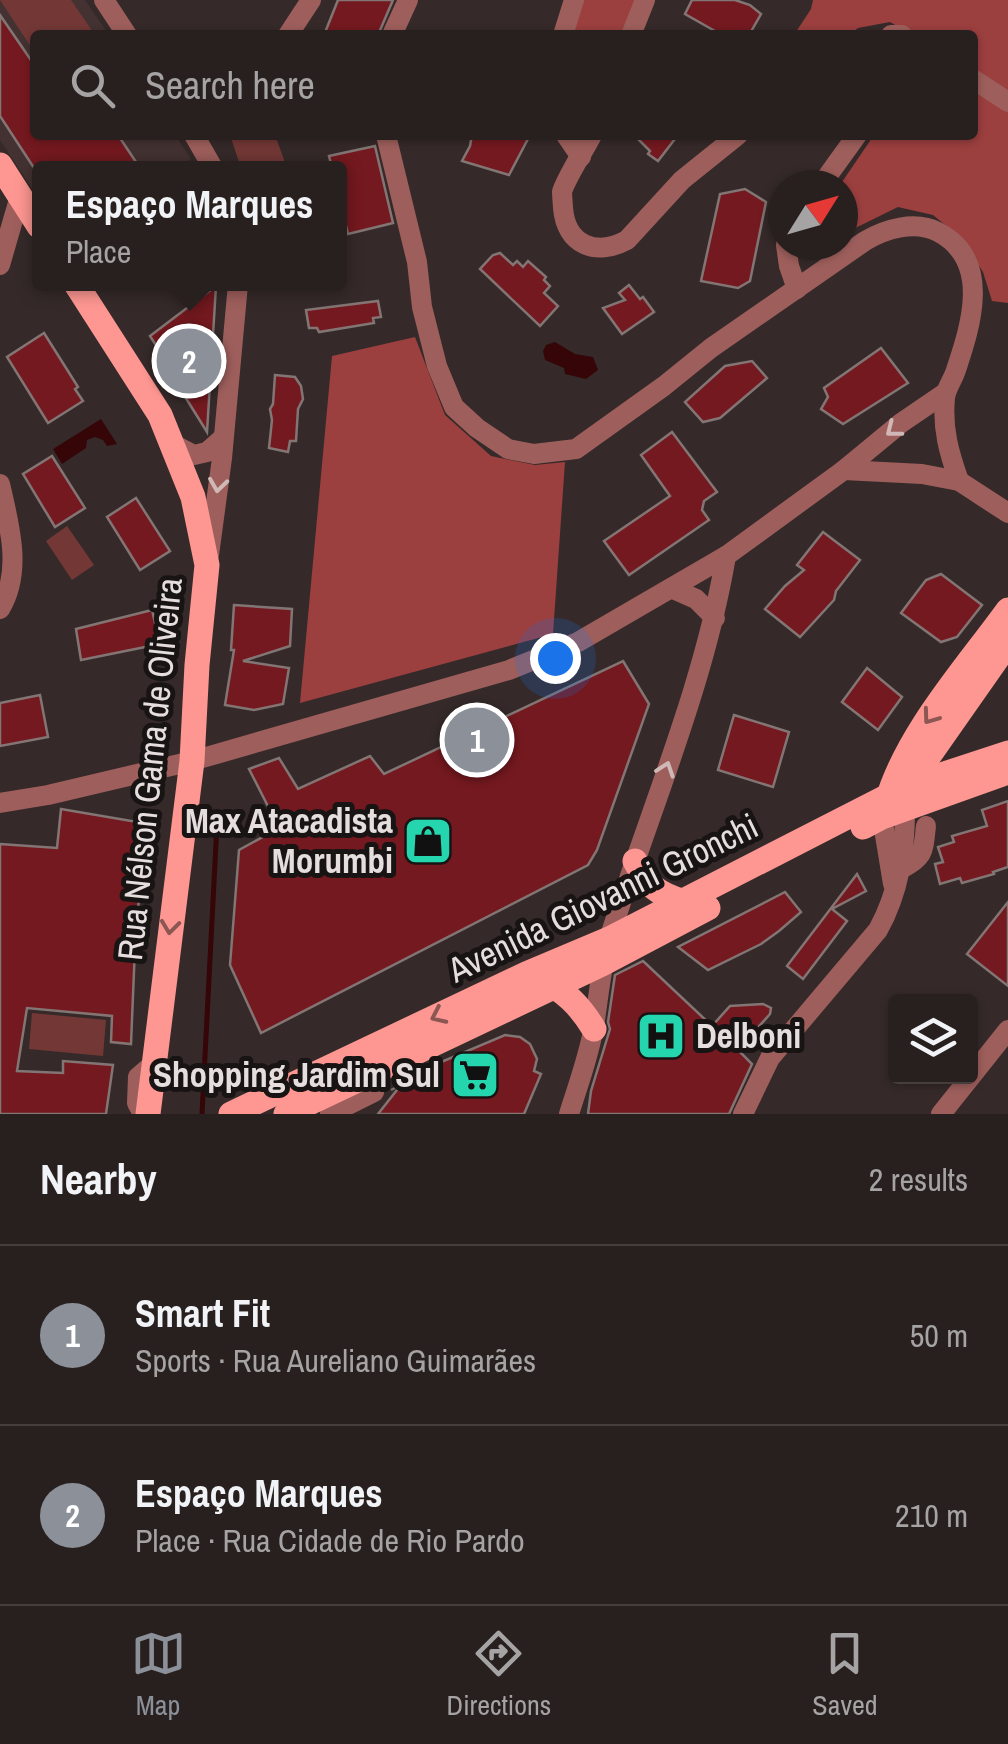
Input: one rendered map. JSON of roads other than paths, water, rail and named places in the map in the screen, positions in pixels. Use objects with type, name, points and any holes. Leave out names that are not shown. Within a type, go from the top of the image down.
[{"type":"main road","points":[[0,165],[32,215]]},
{"type":"main road","name":"Rua Nélson Gama de Oliveira","points":[[80,291],[160,415],[193,497],[207,564],[192,761],[148,1095]]},
{"type":"main road","points":[[892,807],[905,755],[1008,610]]},
{"type":"main road","points":[[914,784],[926,760],[1008,643]]},
{"type":"main road","name":"Avenida Giovanni Gronchi","points":[[286,1114],[602,964],[892,807],[914,784],[1008,753]]},
{"type":"main road","name":"Avenida Giovanni Gronchi","points":[[231,1114],[892,807],[1008,772]]},
{"type":"main road","points":[[635,861],[646,882],[660,894],[684,902]]},
{"type":"main road","points":[[526,974],[566,994],[594,1028]]},
{"type":"main road","points":[[148,1095],[159,1114]]},
{"type":"street","points":[[104,0],[124,30]]},
{"type":"street","points":[[291,30],[311,0]]},
{"type":"street","points":[[394,30],[408,0]]},
{"type":"street","points":[[565,30],[574,0]]},
{"type":"street","points":[[633,30],[645,0]]},
{"type":"street","points":[[978,82],[1008,102]]},
{"type":"street","points":[[0,802],[48,795],[192,761],[508,670],[578,642],[726,556],[945,392],[955,374],[970,319],[972,270],[955,246],[938,232],[909,227],[879,232],[576,448],[534,454],[508,448],[454,406],[437,366],[387,140]]},
{"type":"street","points":[[569,140],[581,157]]},
{"type":"street","points":[[590,140],[562,193],[564,220],[588,247],[609,247],[627,240],[682,180],[732,140]]},
{"type":"street","points":[[832,170],[853,140]]},
{"type":"street","points":[[0,265],[20,196]]},
{"type":"street","points":[[788,260],[797,289]]},
{"type":"street","points":[[207,564],[222,458],[237,291]]},
{"type":"street","points":[[945,392],[946,440],[959,481]]},
{"type":"street","points":[[172,444],[194,455],[207,452],[223,438]]},
{"type":"street","points":[[844,470],[922,474],[959,481],[1008,514]]},
{"type":"street","points":[[0,484],[12,552],[0,610]]},
{"type":"street","points":[[568,1114],[594,1028],[609,938],[715,618],[726,556]]},
{"type":"street","points":[[670,588],[696,600],[715,618]]},
{"type":"street","points":[[743,1114],[770,1058],[878,930],[889,911],[901,869],[892,807]]},
{"type":"street","points":[[892,807],[894,892]]},
{"type":"street","points":[[901,869],[920,857],[926,826]]},
{"type":"street","points":[[941,1114],[1008,1030]]},
{"type":"street","points":[[330,1114],[374,1092],[367,1075]]},
{"type":"waterway","points":[[202,1114],[217,824]]},
{"type":"place","name":"Espaço Marques","points":[[189,361]]},
{"type":"place","name":"Smart Fit","points":[[477,740]]},
{"type":"place","name":"Max Atacadista Morumbi","points":[[428,841]]},
{"type":"place","name":"Delboni","points":[[661,1036]]},
{"type":"place","name":"Shopping Jardim Sul","points":[[475,1075]]}]
